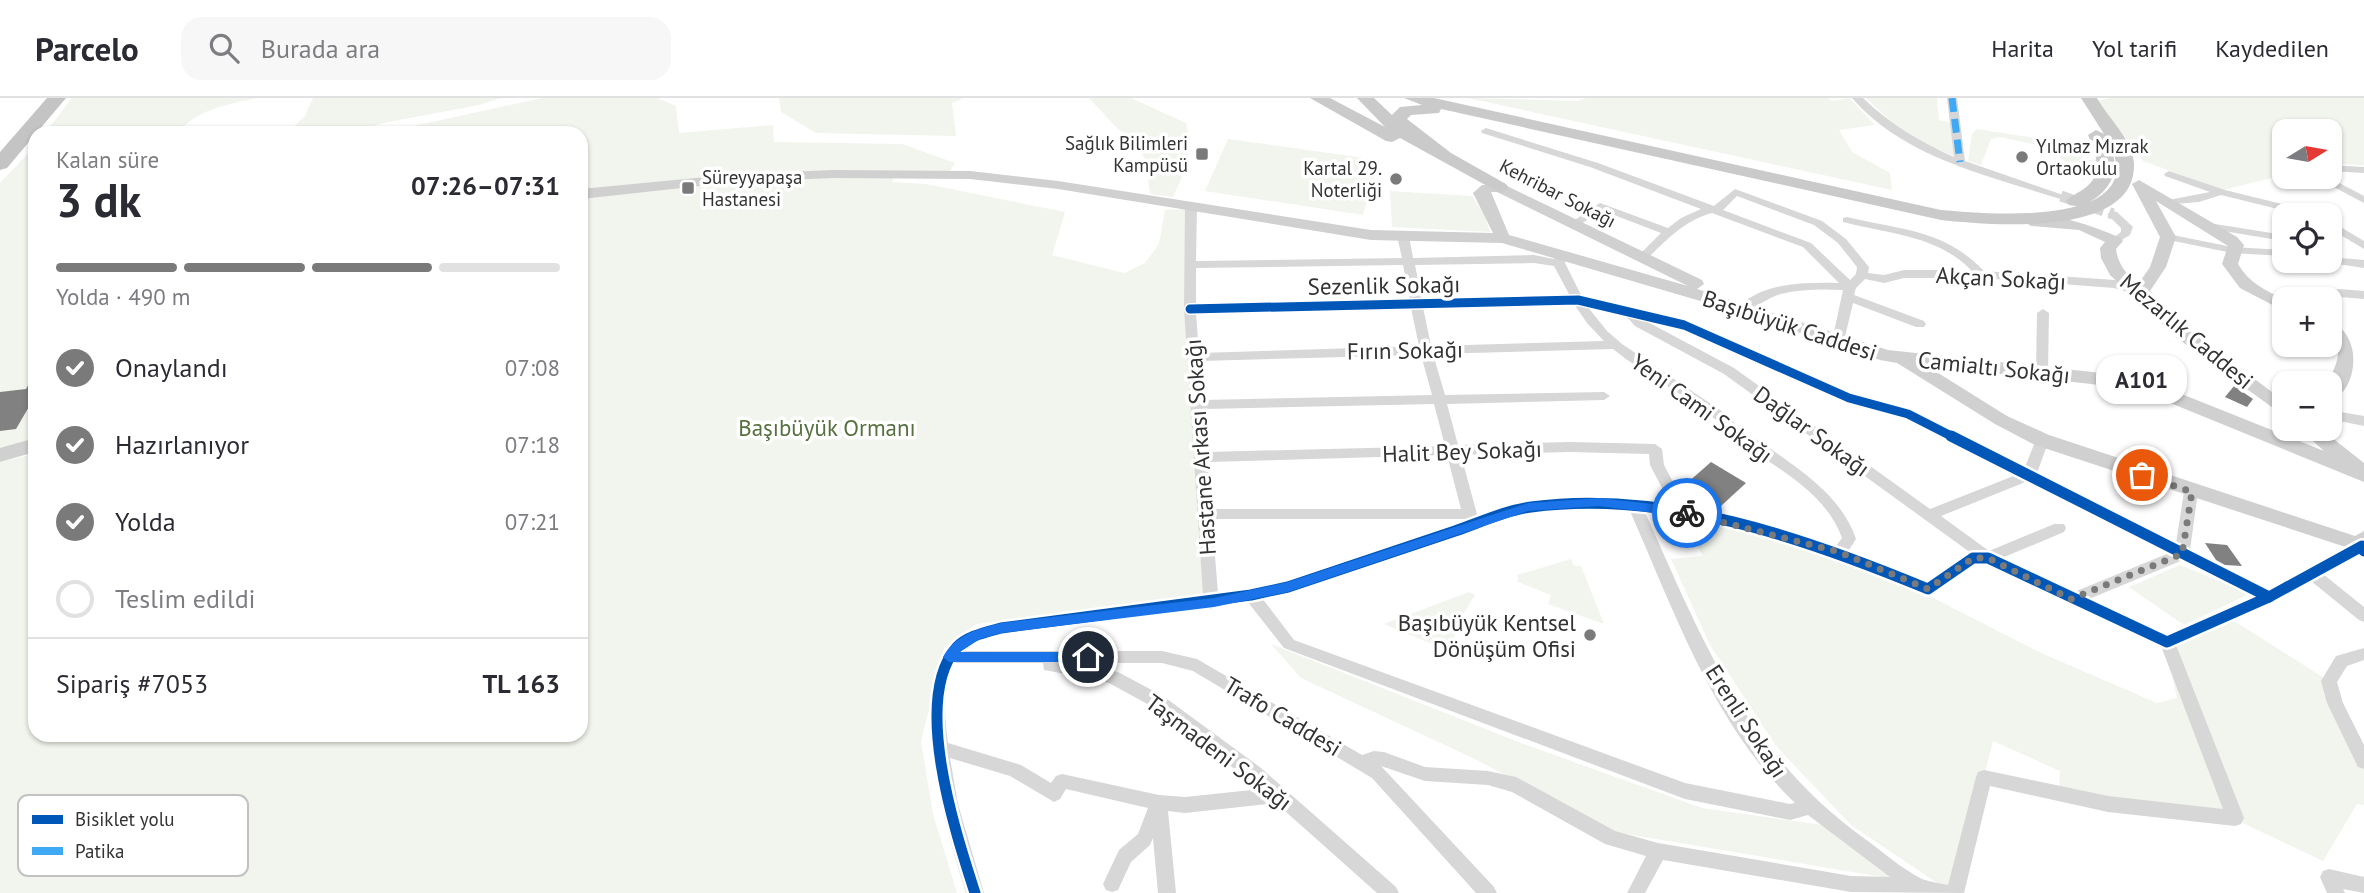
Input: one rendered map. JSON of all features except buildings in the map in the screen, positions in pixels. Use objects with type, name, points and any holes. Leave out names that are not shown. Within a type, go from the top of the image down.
[{"type":"highway","points":[[0,147],[42,98]]},
{"type":"highway","points":[[32,126],[57,98]]},
{"type":"highway","points":[[44,126],[66,98]]},
{"type":"highway","points":[[0,163],[28,131]]},
{"type":"highway","points":[[0,179],[28,146]]},
{"type":"main road","points":[[1318,98],[1442,158]]},
{"type":"main road","points":[[1357,98],[1373,118],[1442,158]]},
{"type":"main road","name":"Kehribar Sokağı","points":[[1365,98],[1385,121],[1442,158],[1744,308]]},
{"type":"main road","points":[[1412,98],[1941,215],[2082,226],[2112,244]]},
{"type":"main road","points":[[1449,98],[1956,209],[1997,212],[2041,211],[2089,195],[2099,186],[2108,167],[2107,158],[2076,98]]},
{"type":"main road","points":[[2031,221],[2088,209],[2118,188],[2123,179],[2125,162],[2089,98]]},
{"type":"main road","points":[[1503,238],[1480,192],[1468,178],[1398,119],[1401,113],[1414,108],[1426,108],[1505,120]]},
{"type":"main road","points":[[2109,131],[2128,155],[2139,184],[2168,237],[2158,267],[2141,292]]},
{"type":"main road","name":"Başıbüyük Caddesi","points":[[588,193],[737,178],[938,174],[1058,185],[1343,231],[1403,236],[1503,238],[1560,258],[1744,308],[1838,341],[1900,358],[1950,391],[2042,440],[2192,492],[2364,545]]},
{"type":"main road","points":[[2139,184],[2167,203],[2215,227],[2234,240],[2236,245],[2232,250],[2230,264],[2234,274],[2243,283],[2272,299]]},
{"type":"main road","points":[[1480,192],[1487,188],[1500,188]]},
{"type":"main road","name":"Mezarlık Caddesi","points":[[2112,244],[2109,258],[2116,272],[2141,292],[2183,334],[2272,401]]},
{"type":"main road","points":[[2342,336],[2348,347],[2349,360],[2342,377]]},
{"type":"main road","name":"Camialtı Sokağı","points":[[1900,358],[2139,383],[2297,450],[2361,472]]},
{"type":"main road","points":[[2297,450],[2311,449],[2319,444],[2317,441]]},
{"type":"main road","points":[[2322,441],[2361,472]]},
{"type":"main road","points":[[0,455],[28,447]]},
{"type":"street","points":[[1857,98],[1904,138],[1960,162],[2061,195]]},
{"type":"street","points":[[1952,98],[1960,162]]},
{"type":"street","points":[[1486,131],[1538,145],[1717,209],[1807,245],[1849,292]]},
{"type":"street","points":[[2342,169],[2364,170]]},
{"type":"street","points":[[2169,174],[2272,207]]},
{"type":"street","points":[[2342,188],[2364,200]]},
{"type":"street","points":[[1642,258],[1669,232],[1702,210],[1717,209],[1735,192],[1818,223],[1842,241],[1863,267],[1862,275],[1849,292],[1838,341]]},
{"type":"street","points":[[2167,203],[2199,199],[2221,192]]},
{"type":"street","name":"Hastane Arkası Sokağı","points":[[1186,206],[1193,357],[1211,603]]},
{"type":"street","points":[[1573,225],[1600,206],[1669,232]]},
{"type":"street","name":"Mezarlık Caddesi","points":[[2112,244],[2126,233],[2127,227],[2113,214]]},
{"type":"street","points":[[1847,220],[1896,229],[1957,248],[1981,274]]},
{"type":"street","points":[[2215,227],[2272,235]]},
{"type":"street","points":[[2342,232],[2364,246]]},
{"type":"street","points":[[1403,236],[1426,350],[1471,520]]},
{"type":"street","points":[[2168,237],[2232,250],[2272,252]]},
{"type":"street","points":[[1189,265],[1408,263],[1560,258]]},
{"type":"street","name":"Yeni Cami Sokağı","points":[[1560,258],[1578,300],[1592,321],[1616,345],[1721,417],[1731,429],[1829,503],[1848,528],[1849,539],[1839,552]]},
{"type":"street","points":[[2342,261],[2364,264]]},
{"type":"street","name":"Akçan Sokağı","points":[[1862,275],[1884,279],[1903,274],[1981,274],[2115,284],[2141,292]]},
{"type":"street","points":[[1744,308],[1753,298],[1808,287],[1849,292],[1920,324]]},
{"type":"street","points":[[2342,293],[2364,295]]},
{"type":"street","name":"Sezenlik Sokağı","points":[[1190,309],[1416,306],[1578,300],[1604,304],[1630,313]]},
{"type":"street","points":[[1630,313],[1684,325],[1849,398],[1908,414],[2270,597]]},
{"type":"street","name":"Dağlar Sokağı","points":[[1630,313],[1639,323],[1729,371],[1988,558],[2167,642]]},
{"type":"street","points":[[2042,371],[2043,313]]},
{"type":"street","name":"Fırın Sokağı","points":[[1193,357],[1616,345]]},
{"type":"street","points":[[1197,405],[1604,396]]},
{"type":"street","points":[[2342,417],[2364,421]]},
{"type":"street","points":[[1930,514],[2029,475],[2042,440]]},
{"type":"street","name":"Halit Bey Sokağı","points":[[1201,457],[1570,447],[1655,449],[1657,465],[1681,511]]},
{"type":"street","points":[[2182,554],[2192,492]]},
{"type":"street","points":[[975,893],[946,796],[940,748],[941,679],[956,647],[976,635],[1001,628],[1211,603],[1288,587],[1471,520],[1537,505],[1599,502],[1681,511],[1839,552],[1928,589],[1973,558],[1988,558],[2059,528]]},
{"type":"street","name":"Erenli Sokağı","points":[[1635,506],[1693,633],[1725,693],[1762,752],[1812,806],[1924,890]]},
{"type":"street","points":[[1205,514],[1471,520]]},
{"type":"street","points":[[1955,893],[1984,777],[2108,804],[2235,818],[2167,642],[2270,597],[2364,545]]},
{"type":"street","points":[[2071,599],[2182,554]]},
{"type":"street","points":[[2314,575],[2364,616]]},
{"type":"street","points":[[1251,595],[1289,644],[1685,791],[1790,812],[1812,806]]},
{"type":"street","points":[[2364,654],[2342,660],[2329,681],[2335,703],[2364,762]]},
{"type":"street","points":[[949,657],[1025,658]]},
{"type":"street","name":"Trafo Caddesi","points":[[1025,658],[1162,657],[1197,665],[1388,782],[1488,893]]},
{"type":"street","name":"Taşmadeni Sokağı","points":[[1025,658],[1112,677],[1157,701],[1255,773],[1390,893]]},
{"type":"street","points":[[940,748],[1015,770],[1054,794],[1062,781],[1159,803],[1185,806],[1279,795]]},
{"type":"street","points":[[1361,763],[1374,758],[1384,759],[1426,774],[1489,778],[1516,785],[1611,838],[1657,851],[1851,884],[1947,893]]},
{"type":"street","points":[[1112,884],[1125,856],[1144,839],[1159,803]]},
{"type":"street","points":[[1159,803],[1167,893]]},
{"type":"street","points":[[1636,893],[1657,851]]},
{"type":"street","points":[[2336,893],[2329,877],[2364,885]]},
{"type":"green space","points":[[72,98],[257,98],[204,113],[185,126],[50,126]]},
{"type":"green space","points":[[313,98],[501,98],[374,126],[294,126],[305,116]]},
{"type":"green space","name":"Başıbüyük Ormanı","points":[[542,98],[657,98],[676,106],[679,133],[773,125],[774,142],[902,144],[955,163],[950,171],[896,171],[892,182],[926,184],[1065,212],[1052,255],[1124,273],[1145,263],[1159,244],[1165,210],[1187,209],[1206,600],[976,624],[944,648],[921,742],[933,814],[957,893],[0,893],[0,462],[28,456],[28,742],[588,742],[588,126],[413,126]]},
{"type":"green space","points":[[779,98],[964,98],[952,103],[956,136],[816,133],[781,112]]},
{"type":"green space","points":[[1089,98],[1131,98],[1186,123],[1189,152],[1173,197],[1150,194],[1146,163],[1138,142],[1118,129]]},
{"type":"green space","points":[[1468,98],[1578,101],[1586,98],[1829,98],[1832,101],[1849,98],[1875,125],[1839,130],[1852,152],[1890,173],[1892,190]]},
{"type":"green space","points":[[1866,98],[1937,98],[1939,120],[1954,123],[1956,157],[1908,137]]},
{"type":"green space","points":[[2110,98],[2364,98],[2364,165],[2342,164],[2342,119],[2272,119],[2272,178],[2223,190],[2143,161],[2097,101]]},
{"type":"green space","points":[[1977,129],[2055,141],[2089,160],[2098,159],[2097,171],[2083,180],[2051,148],[2000,137],[1991,139],[1981,165],[1968,161],[1972,134]]},
{"type":"green space","points":[[1228,139],[1379,160],[1363,215],[1205,191]]},
{"type":"green space","points":[[28,153],[28,444],[0,452],[0,183]]},
{"type":"green space","points":[[1390,191],[1472,196],[1484,214],[1490,232],[1392,227]]},
{"type":"green space","points":[[1688,514],[1845,560],[1908,585],[2041,653],[2157,703],[2177,698],[2166,648],[2234,621],[2329,681],[2364,754],[2364,805],[2357,804],[2323,861],[2224,814],[2059,789],[2060,771],[1993,741],[1955,893],[1952,893],[1851,825],[1776,746],[1710,645],[1671,559],[1703,556],[1682,519]]},
{"type":"green space","points":[[1571,559],[1574,566],[1581,566],[1604,624],[1548,604],[1551,595],[1518,582],[1517,575]]},
{"type":"green space","points":[[2180,565],[2246,592],[2245,596],[2184,625],[2129,587]]},
{"type":"green space","points":[[1469,592],[1475,595],[1462,616],[1449,651],[1384,624]]},
{"type":"green space","points":[[1271,644],[1521,743],[1702,808],[1823,825],[1900,880],[1614,832],[1475,759],[1301,678]]},
{"type":"tunnel","points":[[2061,196],[2113,214]]},
{"type":"marked path","points":[[1952,98],[1960,162]]},
{"type":"cycle path","points":[[1190,309],[1578,300],[1684,325],[1849,398],[1908,414],[2269,597]]},
{"type":"cycle path","points":[[975,893],[942,766],[938,695],[944,667],[957,647],[972,637],[1001,628],[1251,595],[1288,587],[1528,507],[1599,502],[1681,511],[1737,525],[1839,552],[1928,589],[1973,558],[1988,558],[2167,642],[2269,597],[2362,546],[2364,551]]},
{"type":"way so far","points":[[1687,513],[1839,552],[1928,589],[1973,558],[1988,558],[2071,599],[2182,554],[2192,492],[2142,475]]},
{"type":"place","name":"Sağlık Bilimleri Kampüsü","points":[[1202,154]]},
{"type":"place","name":"Yılmaz Mızrak Ortaokulu","points":[[2022,157]]},
{"type":"place","name":"Kartal 29. Noterliği","points":[[1396,179]]},
{"type":"place","name":"Süreyyapaşa Hastanesi","points":[[688,188]]},
{"type":"place","name":"A101","points":[[2142,475]]},
{"type":"place","name":"Başıbüyük Kentsel Dönüşüm Ofisi","points":[[1590,635]]},
{"type":"route","points":[[1088,657],[949,657],[956,647],[976,635],[1001,628],[1214,602],[1288,587],[1537,505],[1599,502],[1687,513]]}]
